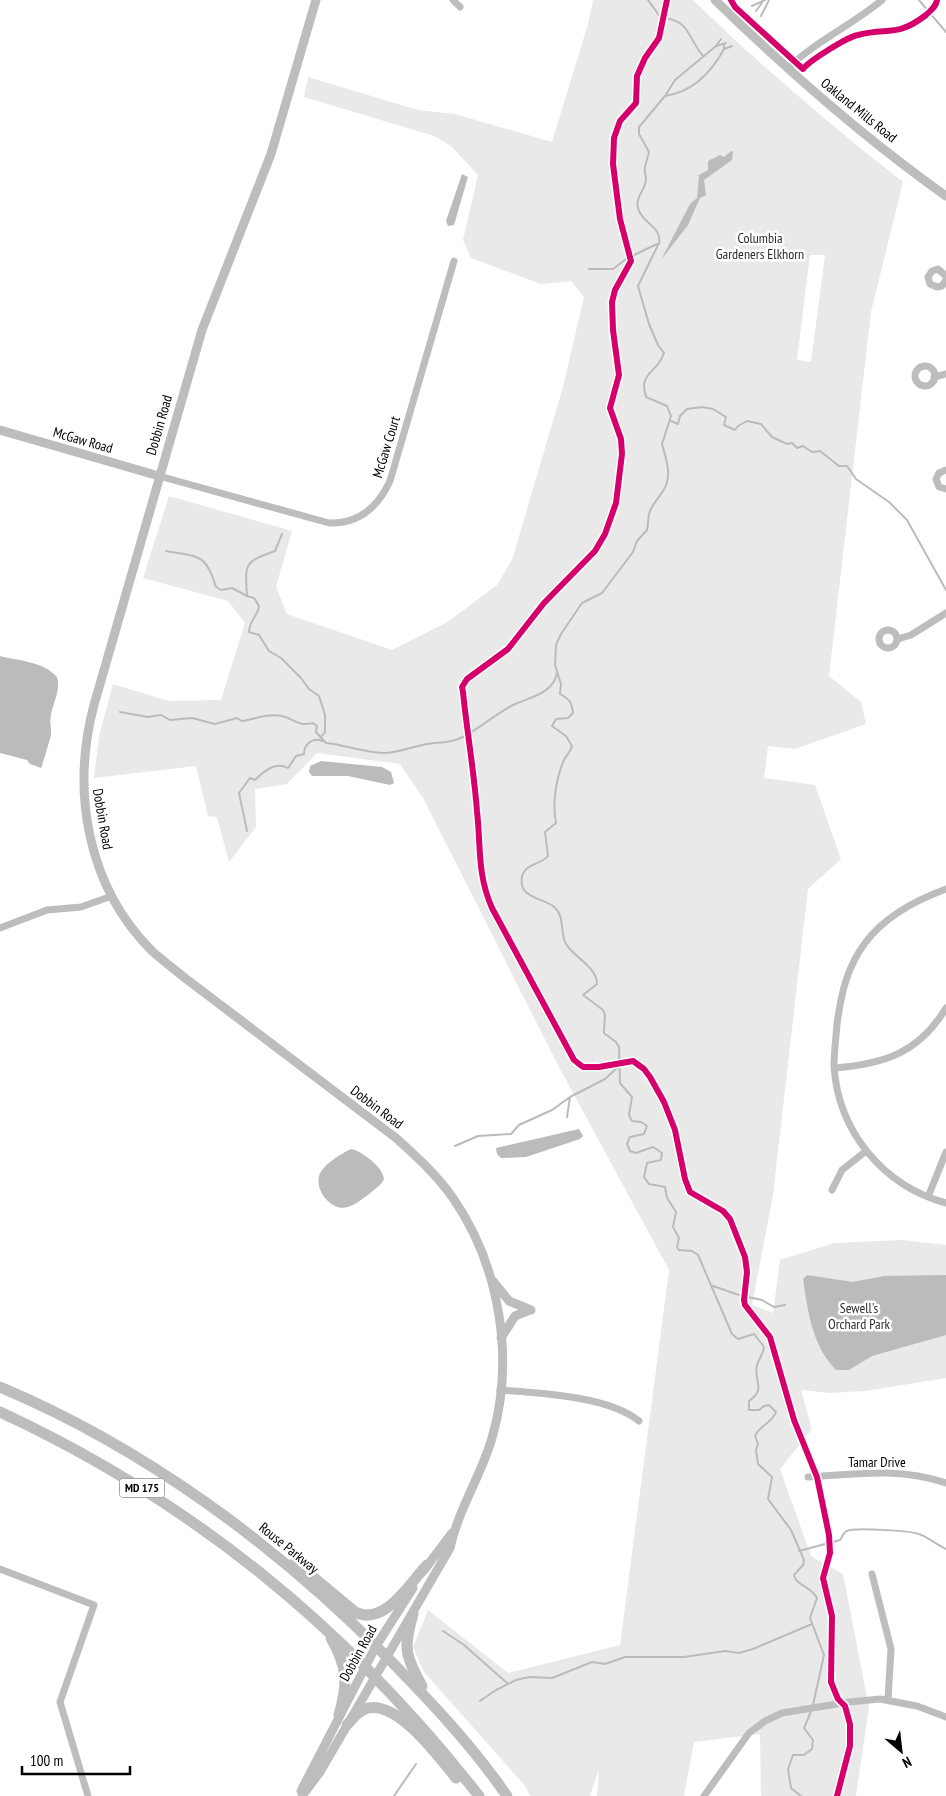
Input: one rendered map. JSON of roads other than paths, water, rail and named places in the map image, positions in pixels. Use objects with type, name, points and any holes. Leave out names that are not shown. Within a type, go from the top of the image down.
[{"type":"main road","name":"Rouse Parkway","points":[[0,1387],[76,1424],[166,1477],[278,1557],[339,1609],[429,1699],[507,1796]]},
{"type":"main road","name":"MD 175","points":[[0,1412],[66,1444],[155,1496],[265,1574],[324,1626],[412,1714],[480,1796]]},
{"type":"main road","points":[[166,1477],[282,1552],[360,1614],[372,1616],[383,1611],[426,1566]]},
{"type":"main road","points":[[413,1614],[406,1637],[406,1652],[429,1699]]},
{"type":"main road","points":[[324,1626],[340,1656],[346,1675],[346,1692],[339,1715]]},
{"type":"main road","points":[[347,1725],[355,1715],[368,1708],[381,1708],[390,1712],[424,1742],[472,1796]]},
{"type":"street","name":"Dobbin Road","points":[[300,1796],[320,1772],[450,1548],[454,1531],[488,1452],[497,1420],[500,1390],[501,1338],[490,1278],[485,1260],[466,1219],[440,1181],[423,1163],[396,1138],[166,962],[141,937],[112,896],[93,850],[87,825],[83,788],[84,745],[94,705],[202,330],[271,154],[316,0]]},
{"type":"street","points":[[453,0],[460,8]]},
{"type":"street","name":"Oakland Mills Road","points":[[715,0],[843,116],[946,196]]},
{"type":"street","points":[[788,68],[808,50],[860,17],[882,0]]},
{"type":"street","name":"McGaw Court","points":[[159,476],[329,523],[343,523],[368,512],[383,496],[390,481],[454,260]]},
{"type":"street","points":[[945,286],[937,287],[930,284],[928,277],[930,273],[938,269],[946,276]]},
{"type":"street","points":[[934,377],[946,374]]},
{"type":"street","name":"McGaw Road","points":[[0,430],[159,476]]},
{"type":"street","points":[[946,470],[939,473],[936,478],[939,487],[946,489]]},
{"type":"street","points":[[898,639],[911,635],[946,613]]},
{"type":"street","points":[[946,889],[928,895],[892,916],[877,929],[858,954],[842,995],[834,1068],[840,1101],[846,1118],[866,1151],[892,1177],[928,1197],[946,1203]]},
{"type":"street","points":[[0,928],[42,912],[81,907],[112,896]]},
{"type":"street","points":[[834,1068],[874,1063],[903,1052],[923,1037],[946,1008]]},
{"type":"street","points":[[832,1190],[842,1170],[866,1151]]},
{"type":"street","points":[[928,1197],[946,1152]]},
{"type":"street","points":[[490,1278],[509,1301],[531,1310],[515,1316],[501,1338]]},
{"type":"street","points":[[500,1390],[571,1396],[629,1414],[639,1421]]},
{"type":"street","name":"Tamar Drive","points":[[808,1477],[889,1472],[909,1474],[946,1483]]},
{"type":"street","name":"Dobbin Road","points":[[300,1796],[339,1715],[376,1646],[426,1566],[454,1531]]},
{"type":"street","points":[[0,1570],[94,1604],[60,1702],[88,1796]]},
{"type":"street","points":[[872,1574],[891,1649],[888,1699]]},
{"type":"street","points":[[704,1796],[748,1733],[772,1717],[820,1706],[860,1700],[888,1699],[946,1717]]},
{"type":"waterway","points":[[648,0],[661,18],[670,19],[683,25],[703,56]]},
{"type":"waterway","points":[[752,6],[765,0]]},
{"type":"waterway","points":[[761,16],[769,0]]},
{"type":"waterway","points":[[919,0],[946,32]]},
{"type":"waterway","points":[[756,11],[762,3]]},
{"type":"waterway","points":[[721,39],[716,46],[675,80],[665,96],[639,127],[639,134],[649,152],[645,168],[646,183],[637,204],[643,218],[658,233],[659,243],[638,286],[649,324],[658,345],[664,353],[661,360],[646,378],[644,389],[646,397],[667,406],[671,416],[662,444],[667,462],[668,479],[663,491],[650,511],[647,530],[637,541],[633,552],[602,593],[582,603],[561,634],[556,645],[555,665],[561,684],[560,694],[570,701],[573,713],[568,718],[556,719],[552,726],[566,736],[572,746],[561,767],[557,783],[554,808],[556,823],[545,832],[548,856],[526,869],[522,877],[522,884],[523,889],[527,893],[548,903],[557,910],[561,918],[565,942],[589,967],[596,978],[597,984],[583,995],[603,1010],[605,1015],[604,1033],[616,1042],[619,1047],[620,1083],[632,1097],[629,1115],[632,1121],[641,1122],[647,1126],[644,1134],[630,1137],[627,1144],[630,1151],[636,1153],[653,1147],[662,1153],[661,1160],[647,1163],[644,1177],[649,1184],[665,1187],[667,1198],[676,1212],[673,1227],[679,1238],[677,1247],[679,1250],[692,1251],[698,1255],[732,1334],[738,1339],[754,1334],[764,1347],[756,1370],[758,1388],[754,1397],[749,1401],[749,1410],[759,1410],[769,1405],[776,1412],[772,1419],[755,1436],[758,1444],[756,1450],[758,1464],[772,1477],[768,1499],[791,1530],[804,1560],[803,1565],[794,1575],[795,1578],[817,1598],[810,1618],[824,1655],[813,1705]]},
{"type":"waterway","points":[[716,46],[726,43]]},
{"type":"waterway","points":[[724,44],[724,49],[732,46]]},
{"type":"waterway","points":[[665,96],[684,90],[700,80],[713,66],[724,49]]},
{"type":"waterway","points":[[634,255],[657,244]]},
{"type":"waterway","points":[[589,269],[613,269],[626,259]]},
{"type":"waterway","points":[[671,421],[678,424],[680,416],[687,409],[702,407],[713,409],[726,417],[724,425],[735,430],[747,421],[761,424],[772,437],[787,444],[792,443],[797,448],[803,446],[812,452],[820,451],[839,466],[847,466],[856,479],[889,502],[907,520],[946,590]]},
{"type":"waterway","points":[[282,534],[275,551],[252,561],[247,570],[247,596],[254,598],[259,606],[250,625],[249,632],[259,635],[269,651],[281,658],[309,689],[319,696],[325,715],[325,732],[322,736]]},
{"type":"waterway","points":[[166,551],[199,558],[208,568],[216,587],[221,590],[232,588],[247,596]]},
{"type":"waterway","points":[[120,712],[148,717],[161,715],[170,720],[192,718],[215,724],[237,718],[242,721],[277,715],[304,724],[313,723],[317,726],[316,732],[326,743],[386,753],[460,738],[513,705],[546,690],[555,680],[557,673]]},
{"type":"waterway","points":[[247,831],[239,793],[250,778],[255,780],[266,770],[275,766],[288,768],[296,756],[304,754],[307,744],[315,740],[322,741]]},
{"type":"waterway","points":[[455,1146],[478,1136],[511,1134],[519,1125],[552,1110],[570,1097],[605,1079],[617,1068]]},
{"type":"waterway","points":[[567,1117],[570,1097]]},
{"type":"waterway","points":[[713,1286],[739,1295]]},
{"type":"waterway","points":[[748,1297],[762,1300],[774,1307],[785,1305]]},
{"type":"waterway","points":[[799,1551],[840,1540],[844,1533],[860,1529],[919,1534],[946,1549]]},
{"type":"waterway","points":[[480,1701],[516,1680],[529,1677],[552,1678],[592,1662],[605,1664],[625,1657],[684,1657],[725,1651],[739,1653],[812,1624]]},
{"type":"waterway","points":[[443,1631],[464,1645],[507,1683]]},
{"type":"waterway","points":[[801,1796],[791,1788],[788,1769],[793,1755],[804,1755],[812,1749],[813,1740],[804,1728],[812,1709]]},
{"type":"waterway","points":[[394,1796],[416,1764]]},
{"type":"park label","name":"Columbia Gardeners Elkhorn","points":[[760,246]]},
{"type":"park label","name":"Sewell's Orchard Park","points":[[859,1316]]}]
